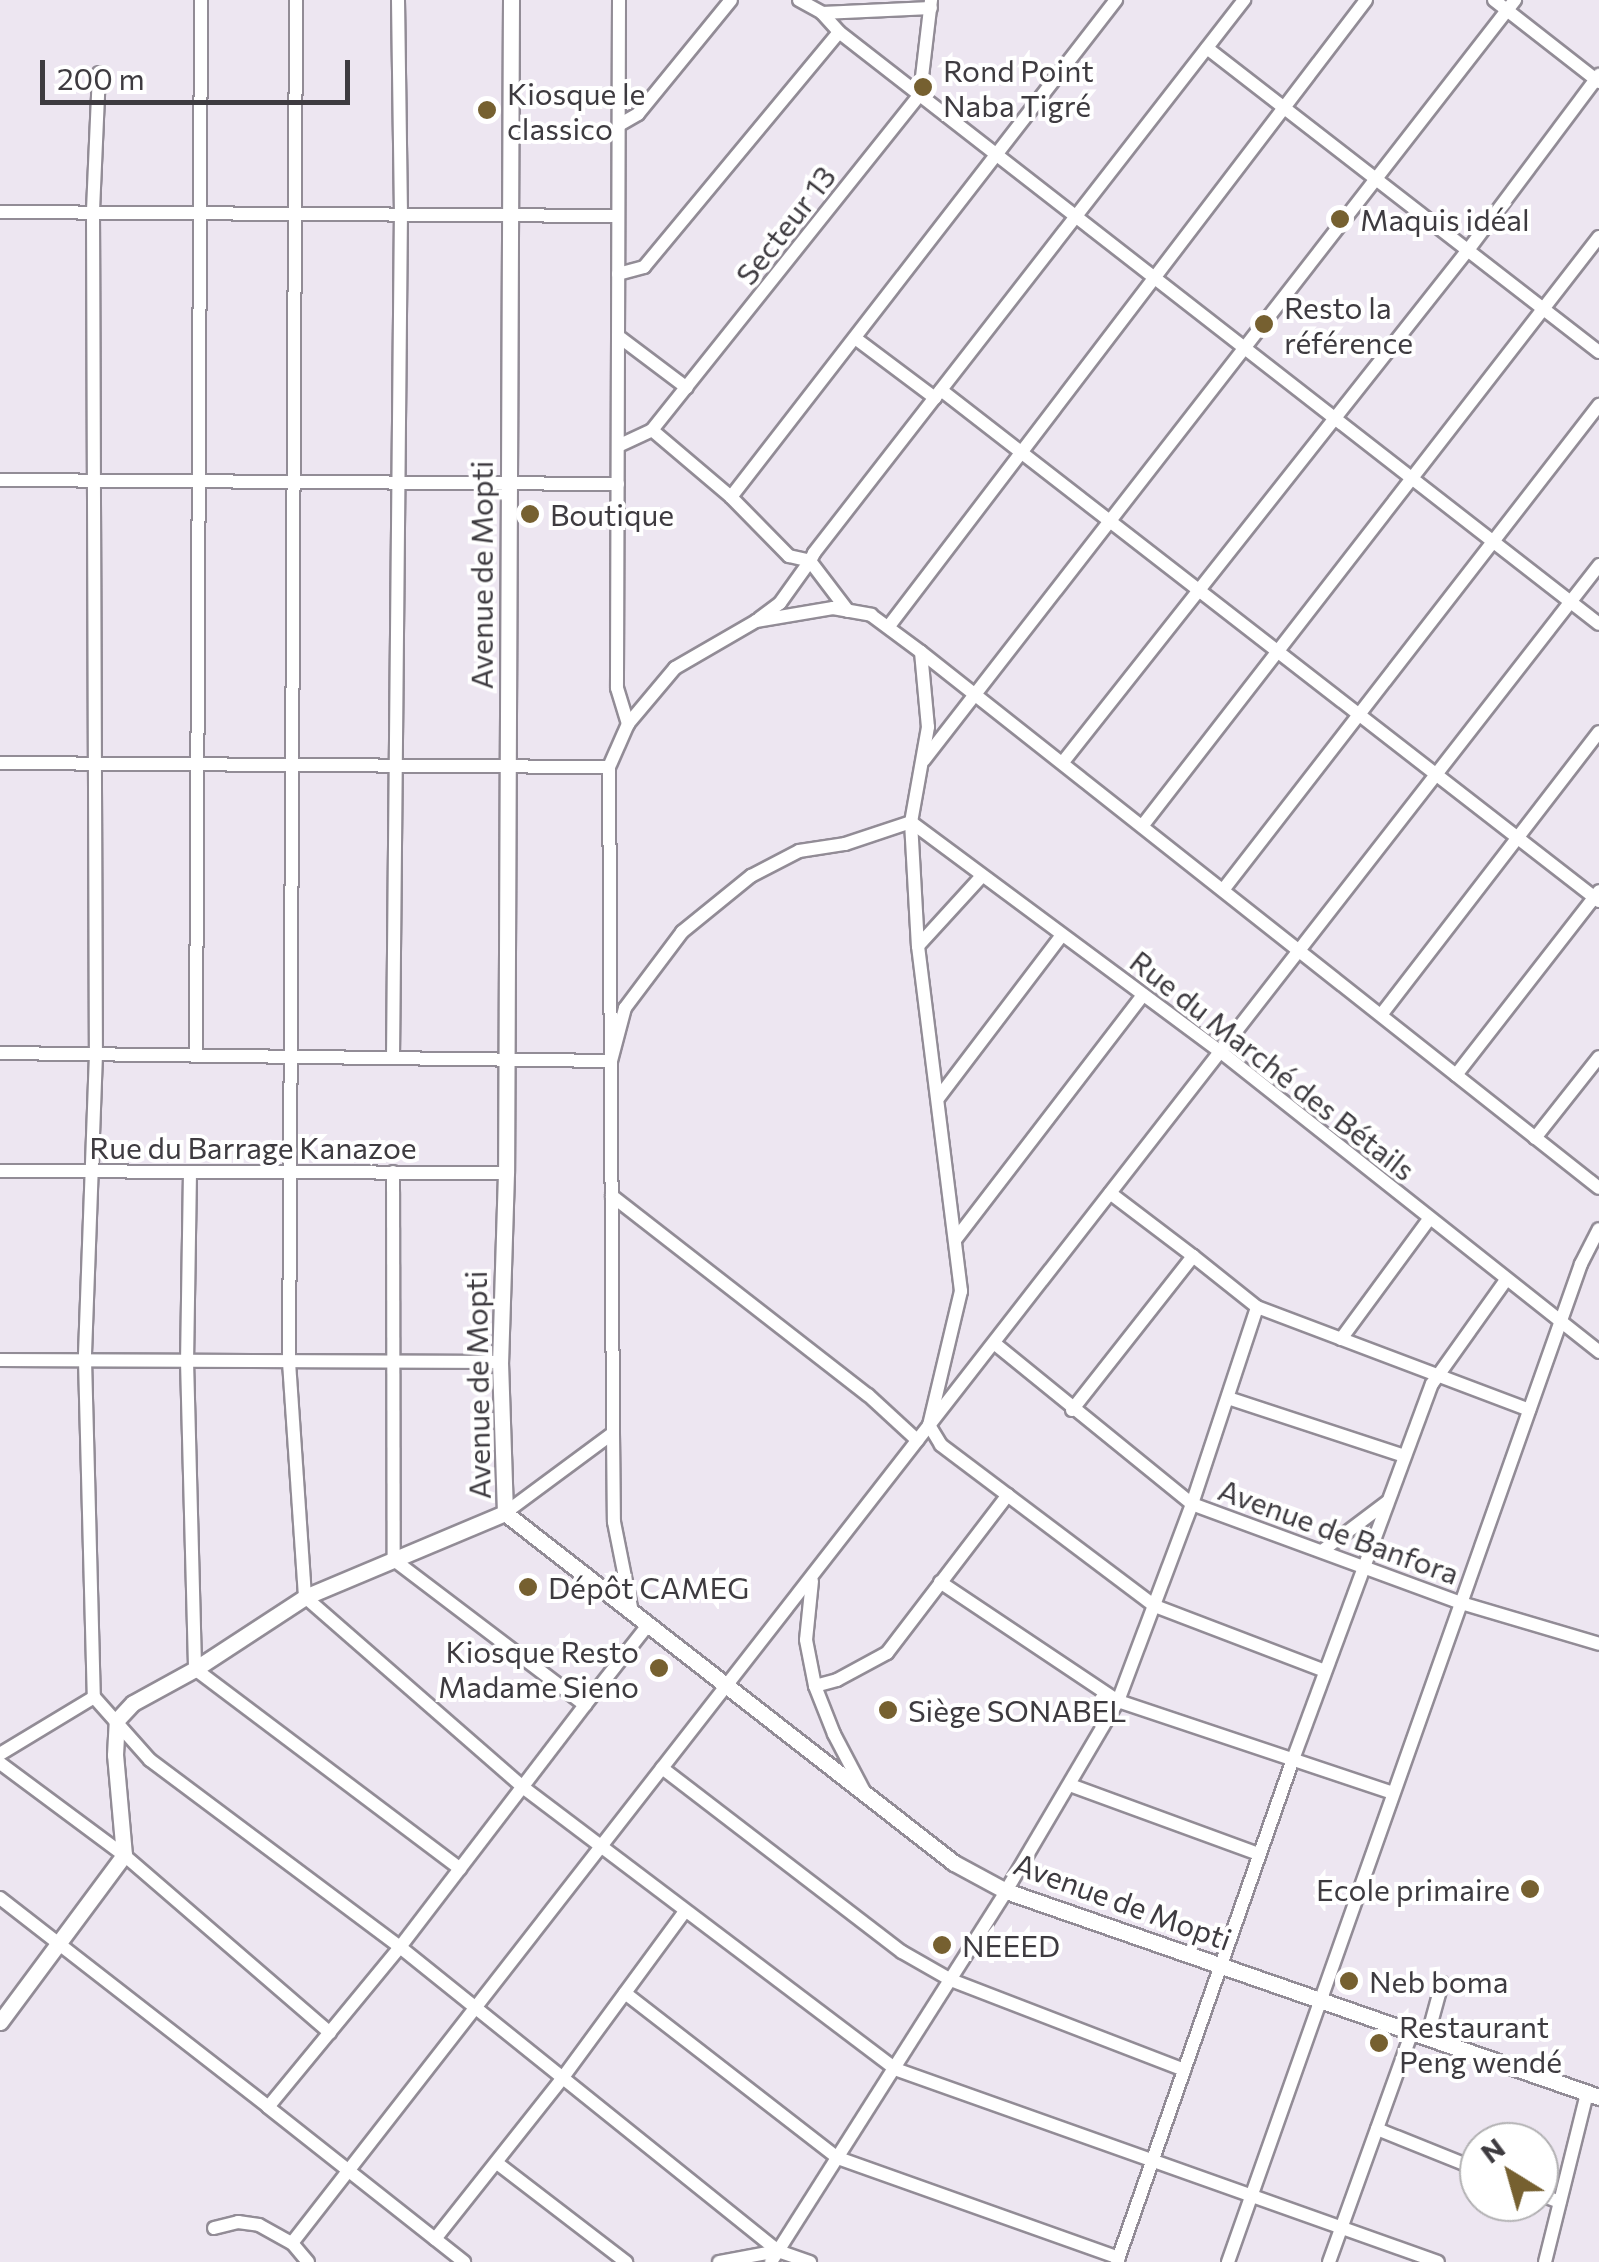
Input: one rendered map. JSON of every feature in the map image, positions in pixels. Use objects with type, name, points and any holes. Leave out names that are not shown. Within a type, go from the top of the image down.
[{"type":"street","points":[[196,1055],[201,0]]},
{"type":"street","points":[[296,0],[289,1362],[306,1596],[524,1788],[895,2069],[1251,2199],[1438,2262]]},
{"type":"street","points":[[393,1058],[396,483],[402,214],[398,0]]},
{"type":"street","name":"Avenue de Mopti","points":[[511,0],[506,1173],[500,1362],[505,1512],[954,1863],[1006,1891],[1593,2095]]},
{"type":"street","points":[[619,0],[617,688],[628,724]]},
{"type":"street","points":[[618,125],[638,114],[730,0]]},
{"type":"street","points":[[799,0],[822,13],[839,32],[1599,624]]},
{"type":"street","points":[[731,497],[1116,0]]},
{"type":"street","points":[[632,1612],[614,1522],[609,766],[628,724],[675,668],[780,603],[1244,0]]},
{"type":"street","points":[[888,626],[1366,0]]},
{"type":"street","points":[[1063,762],[1468,250],[1598,78],[1511,5],[1494,0]]},
{"type":"street","points":[[822,13],[931,4],[920,94]]},
{"type":"street","points":[[922,762],[1511,5]]},
{"type":"street","points":[[618,274],[644,267],[839,32]]},
{"type":"street","points":[[1207,48],[1599,352]]},
{"type":"street","points":[[98,74],[92,212],[96,1054],[84,1360],[94,1697],[150,1760],[400,1947],[775,2256]]},
{"type":"street","name":"Secteur 13","points":[[618,446],[652,430],[920,94]]},
{"type":"street","points":[[0,212],[618,216]]},
{"type":"street","points":[[1143,825],[1599,237]]},
{"type":"street","points":[[618,336],[687,388]]},
{"type":"street","points":[[855,338],[1022,452],[1597,896],[1456,1075]]},
{"type":"street","points":[[1223,890],[1599,405]]},
{"type":"street","points":[[652,430],[731,497],[788,556],[810,561],[848,610]]},
{"type":"street","points":[[0,480],[618,484]]},
{"type":"street","points":[[292,2243],[1599,564]]},
{"type":"street","points":[[756,621],[819,608],[871,615],[888,626],[1599,1188]]},
{"type":"street","points":[[921,652],[929,694],[911,822],[918,946],[961,1291],[930,1424],[941,1445],[1155,1606],[1325,1671]]},
{"type":"street","points":[[1381,1015],[1599,732]]},
{"type":"street","points":[[0,763],[609,766]]},
{"type":"street","points":[[611,1061],[624,1008],[670,947],[682,932],[752,876],[800,851],[846,844],[911,822]]},
{"type":"street","name":"Rue du Marché des Bétails","points":[[911,822],[1221,1052],[1599,1352]]},
{"type":"street","points":[[918,946],[982,876]]},
{"type":"street","points":[[939,1097],[1061,936]]},
{"type":"street","points":[[954,1240],[1143,994]]},
{"type":"street","points":[[0,1053],[611,1061]]},
{"type":"street","points":[[1536,1138],[1599,1056]]},
{"type":"street","name":"Rue du Barrage Kanazoe","points":[[0,1171],[506,1173]]},
{"type":"street","points":[[190,1172],[188,1361],[195,1668]]},
{"type":"street","points":[[393,1172],[394,1560]]},
{"type":"street","points":[[1110,1193],[1257,1307],[1529,1410]]},
{"type":"street","points":[[612,1196],[868,1395],[917,1440]]},
{"type":"street","points":[[1341,1338],[1430,1218]]},
{"type":"street","points":[[1228,2262],[1560,1322],[1599,1229]]},
{"type":"street","points":[[1072,1410],[1193,1256]]},
{"type":"street","points":[[625,1994],[838,2158],[1118,2260],[1259,1854],[1367,1568],[1404,1456],[1438,1375],[1506,1280]]},
{"type":"street","points":[[775,2256],[1006,1891],[1118,1702],[1192,1504],[1257,1307]]},
{"type":"street","name":"Avenue de Banfora","points":[[994,1343],[1192,1504],[1460,1603],[1599,1644]]},
{"type":"street","points":[[0,1360],[500,1362]]},
{"type":"street","points":[[1228,1398],[1404,1456]]},
{"type":"street","points":[[0,2022],[124,1855],[115,1755],[117,1720],[133,1703],[306,1596],[505,1512],[613,1433]]},
{"type":"street","points":[[816,1686],[887,1653],[1008,1496]]},
{"type":"street","points":[[1322,1552],[1389,1501]]},
{"type":"street","points":[[394,1560],[585,1705]]},
{"type":"street","points":[[816,1570],[808,1593],[806,1640],[816,1686],[834,1734],[865,1794]]},
{"type":"street","points":[[940,1582],[1118,1702],[1393,1793]]},
{"type":"street","points":[[268,2107],[400,1947],[648,1625]]},
{"type":"street","points":[[195,1668],[460,1869]]},
{"type":"street","points":[[0,1754],[94,1697]]},
{"type":"street","points":[[0,1763],[124,1855],[330,2032]]},
{"type":"street","points":[[662,1768],[902,1952],[950,1980],[1184,2070]]},
{"type":"street","points":[[1070,1785],[1259,1854]]},
{"type":"street","points":[[0,1898],[60,1941],[464,2262]]},
{"type":"street","points":[[435,2239],[561,2080],[684,1911]]},
{"type":"street","points":[[1329,2262],[1377,2129],[1442,1982]]},
{"type":"street","points":[[1544,2262],[1593,2095]]},
{"type":"street","points":[[1377,2129],[1459,2162]]},
{"type":"street","points":[[497,2162],[626,2262]]},
{"type":"street","points":[[214,2228],[238,2222],[259,2226],[292,2243],[308,2262]]},
{"type":"street","points":[[719,2262],[775,2256],[810,2262]]},
{"type":"place","name":"Rond Point Naba Tigré","points":[[923,87]]},
{"type":"place","name":"Kiosque le classico","points":[[487,110]]},
{"type":"place","name":"Maquis idéal","points":[[1340,219]]},
{"type":"place","name":"Resto la référence","points":[[1264,324]]},
{"type":"place","name":"Boutique","points":[[530,514]]},
{"type":"place","name":"Dépôt CAMEG","points":[[528,1587]]},
{"type":"place","name":"Kiosque Resto Madame Sieno","points":[[659,1668]]},
{"type":"place","name":"Siège SONABEL","points":[[888,1710]]},
{"type":"place","name":"Ecole primaire","points":[[1530,1889]]},
{"type":"place","name":"NEEED","points":[[942,1945]]},
{"type":"place","name":"Neb boma","points":[[1349,1981]]},
{"type":"place","name":"Restaurant Peng wendé","points":[[1379,2043]]}]
